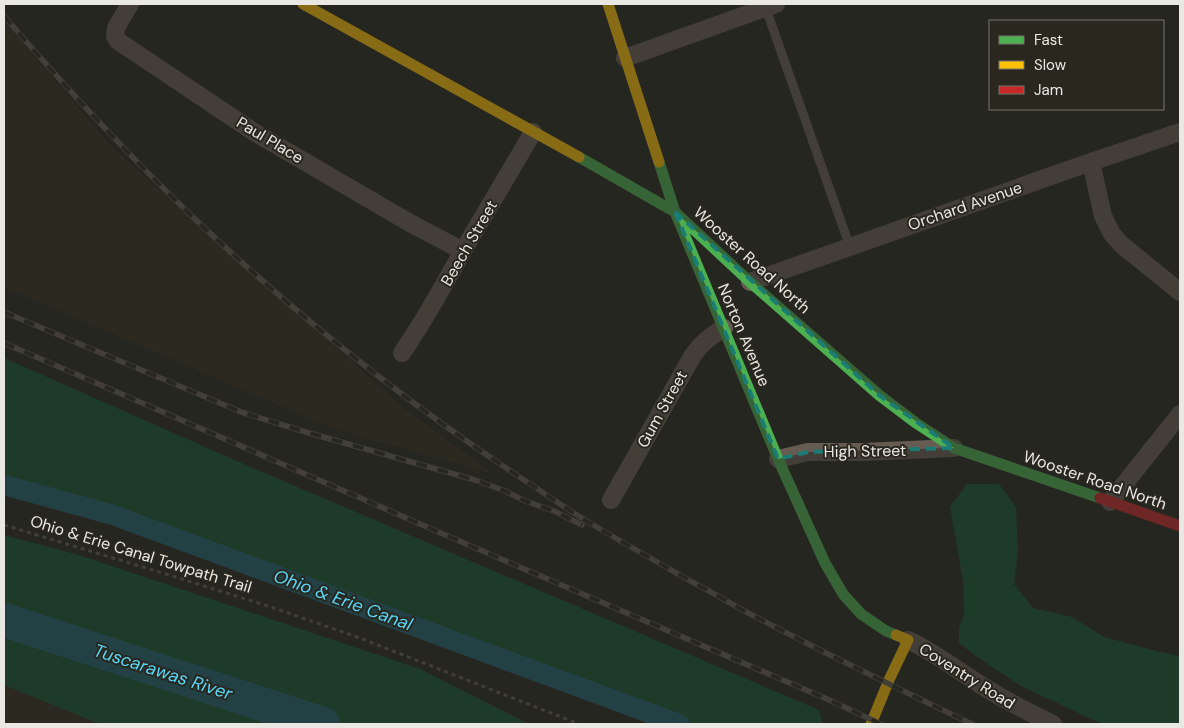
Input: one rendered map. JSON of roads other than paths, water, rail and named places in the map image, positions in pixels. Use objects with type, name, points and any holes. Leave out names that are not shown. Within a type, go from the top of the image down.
[{"type":"main road","name":"Wooster Road North","points":[[303,4],[675,212],[750,282],[879,395],[916,423],[954,448],[1180,526]]},
{"type":"main road","name":"Norton Avenue","points":[[608,4],[675,212],[778,459],[825,563],[843,594],[861,614],[886,631],[908,640]]},
{"type":"main road","points":[[871,724],[908,640]]},
{"type":"street","name":"Paul Place","points":[[130,4],[116,28],[115,36],[118,41],[254,132],[463,252]]},
{"type":"street","points":[[625,58],[768,5]]},
{"type":"street","name":"Beech Street","points":[[402,353],[436,301],[533,132]]},
{"type":"street","name":"Orchard Avenue","points":[[750,282],[1180,132]]},
{"type":"street","points":[[1091,162],[1103,216],[1112,234],[1122,245],[1180,292]]},
{"type":"street","name":"Gum Street","points":[[611,500],[692,355],[702,342],[724,328]]},
{"type":"street","points":[[1110,502],[1180,414]]},
{"type":"street","name":"High Street","points":[[778,459],[808,452],[863,452],[954,448]]},
{"type":"street","name":"Coventry Road","points":[[908,640],[926,649],[1016,706],[1053,724]]},
{"type":"lane","points":[[768,5],[850,247]]},
{"type":"waterway","name":"Ohio & Erie Canal","points":[[4,485],[113,515],[679,724]]},
{"type":"waterway","name":"Tuscarawas River","points":[[4,620],[323,724]]},
{"type":"railway","points":[[4,16],[97,120],[196,220],[234,256],[313,324],[395,389],[480,451],[582,518],[630,546],[752,615],[972,724]]},
{"type":"railway","points":[[4,312],[241,412],[475,480],[554,511],[582,525]]},
{"type":"railway","points":[[4,343],[881,724]]}]
